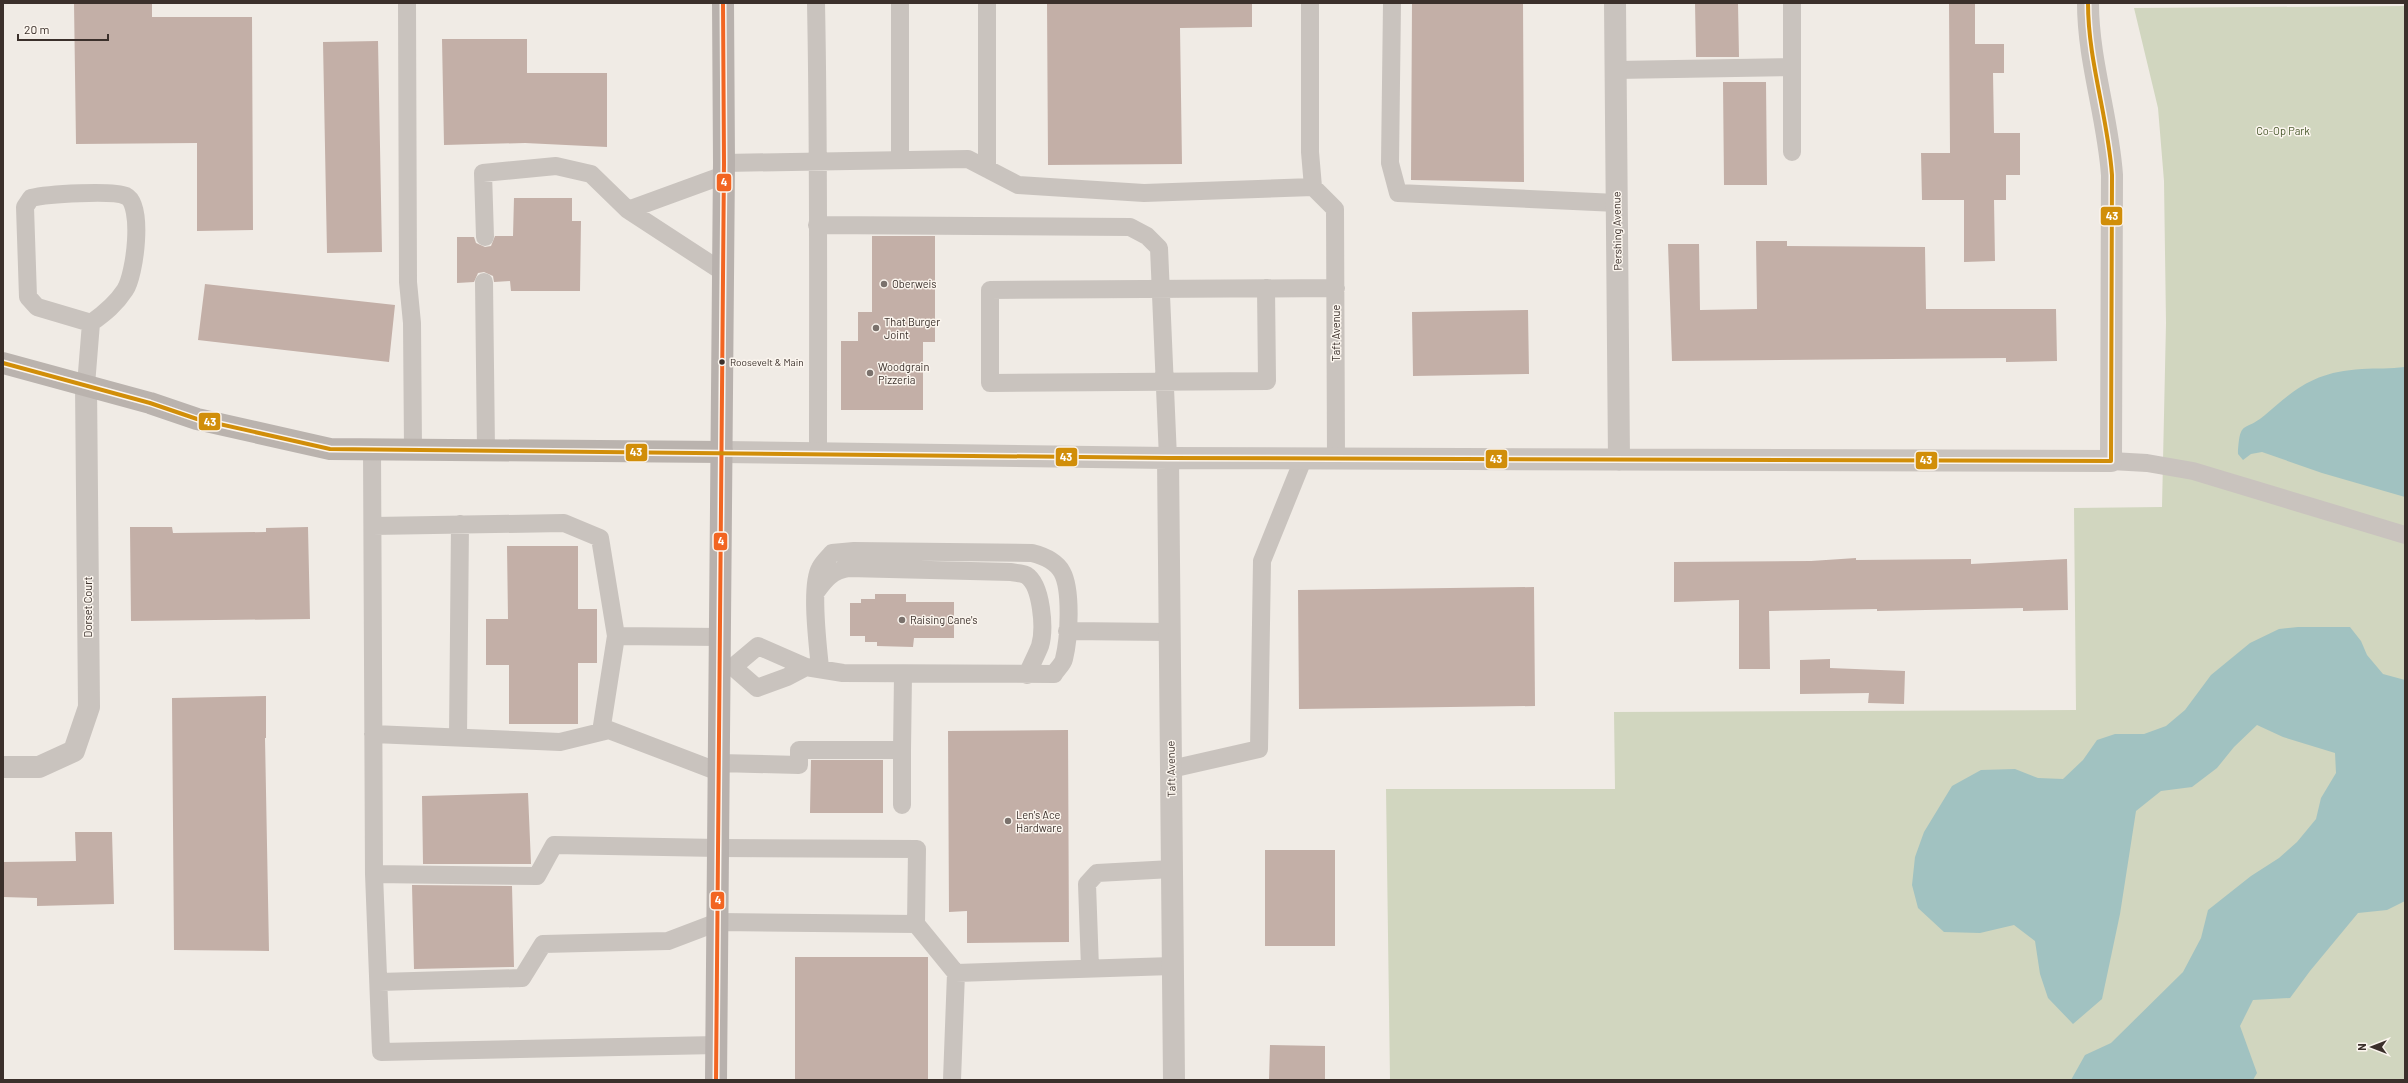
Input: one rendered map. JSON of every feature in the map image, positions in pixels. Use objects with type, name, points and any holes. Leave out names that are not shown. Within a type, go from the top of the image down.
[{"type":"main road","points":[[716,1080],[719,767],[726,667],[720,637],[724,169],[723,3]]},
{"type":"street","name":"Pershing Avenue","points":[[1615,3],[1619,460]]},
{"type":"street","points":[[3,364],[86,385],[197,418],[330,449],[722,452],[1168,458],[1336,457],[1619,460],[2111,461],[2112,175],[2110,143],[2093,55],[2088,3]]},
{"type":"street","name":"Dorset Court","points":[[3,767],[39,767],[74,751],[89,707],[86,385]]},
{"type":"street","name":"Taft Avenue","points":[[1168,458],[1174,1080]]},
{"type":"lane","points":[[407,3],[408,282],[412,323],[413,450]]},
{"type":"lane","points":[[816,3],[819,161],[817,225],[818,454]]},
{"type":"lane","points":[[900,3],[900,160]]},
{"type":"lane","points":[[987,3],[987,169]]},
{"type":"lane","points":[[628,210],[724,169],[819,161],[968,159],[1018,185],[1144,193],[1313,187],[1310,152],[1310,3]]},
{"type":"lane","points":[[1392,3],[1390,164],[1398,193],[1617,203]]},
{"type":"lane","points":[[1792,3],[1792,152]]},
{"type":"lane","points":[[1616,70],[1792,67]]},
{"type":"lane","points":[[485,237],[483,173],[556,166],[591,174],[628,210],[723,272]]},
{"type":"lane","name":"Taft Avenue","points":[[1313,187],[1335,209],[1336,457]]},
{"type":"lane","points":[[86,385],[91,323],[112,308],[127,288],[134,260],[137,215],[132,202],[127,197],[113,193],[31,198],[25,207],[28,297],[30,302],[37,307],[91,323]]},
{"type":"lane","points":[[817,225],[1130,227],[1147,236],[1159,248],[1168,458]]},
{"type":"lane","points":[[484,282],[486,450]]},
{"type":"lane","points":[[1266,288],[1267,381],[990,383],[990,290],[1266,288],[1336,288]]},
{"type":"lane","points":[[372,450],[374,874],[381,1052],[717,1044]]},
{"type":"lane","points":[[1171,769],[1259,749],[1262,561],[1304,457]]},
{"type":"lane","points":[[2111,461],[2147,463],[2193,471],[2405,535]]},
{"type":"lane","points":[[373,526],[564,523],[600,538],[616,636],[601,732]]},
{"type":"lane","points":[[458,737],[460,524]]},
{"type":"lane","points":[[813,667],[757,688],[726,667],[758,646],[813,667],[843,673],[903,675],[1054,674],[1064,660],[1068,602],[1066,583],[1062,572],[1054,562],[1043,556],[1032,554],[869,551],[832,554],[819,569],[816,592],[813,667]]},
{"type":"lane","points":[[816,592],[825,578],[834,572],[849,568],[1011,572],[1025,574],[1033,582],[1039,594],[1041,621],[1040,644],[1027,675]]},
{"type":"lane","points":[[1067,631],[1170,632]]},
{"type":"lane","points":[[616,636],[720,637]]},
{"type":"lane","points":[[902,805],[903,675]]},
{"type":"lane","points":[[374,734],[560,742],[609,730],[719,767],[799,765],[799,750],[902,750]]},
{"type":"lane","points":[[374,874],[537,876],[554,845],[917,849],[916,924],[956,973],[952,1080]]},
{"type":"lane","points":[[1090,968],[1087,884],[1097,873],[1172,869]]},
{"type":"lane","points":[[379,982],[522,978],[542,944],[668,941],[718,922],[916,924]]},
{"type":"lane","points":[[956,973],[1172,966]]},
{"type":"green space","name":"Co-Op Park","points":[[2405,6],[2405,1080],[1390,1080],[1386,789],[1615,789],[1614,712],[2076,710],[2074,508],[2162,507],[2166,323],[2164,181],[2158,108],[2134,8]]},
{"type":"water","points":[[2405,367],[2405,497],[2322,473],[2262,452],[2251,454],[2243,460],[2238,454],[2240,435],[2244,428],[2258,420],[2298,388],[2309,382],[2332,373],[2362,369]]},
{"type":"water","points":[[2298,627],[2350,627],[2361,641],[2367,655],[2383,674],[2405,680],[2405,901],[2387,910],[2358,913],[2310,971],[2290,998],[2253,1000],[2240,1026],[2257,1073],[2253,1080],[2071,1080],[2085,1055],[2111,1043],[2183,972],[2201,938],[2208,910],[2251,876],[2279,858],[2297,842],[2316,819],[2321,798],[2336,773],[2335,753],[2283,737],[2257,725],[2234,747],[2217,768],[2192,787],[2161,791],[2136,811],[2120,914],[2102,999],[2073,1024],[2048,998],[2040,974],[2035,941],[2014,925],[1980,933],[1944,932],[1918,908],[1912,885],[1915,857],[1924,832],[1952,786],[1981,770],[2015,769],[2038,778],[2063,779],[2083,760],[2097,740],[2115,734],[2144,734],[2166,726],[2185,710],[2211,675],[2250,643],[2279,629]]},
{"type":"building","points":[[74,3],[152,3],[152,17],[252,17],[253,230],[197,231],[197,143],[76,144]]},
{"type":"building","points":[[1047,3],[1252,3],[1252,27],[1180,28],[1182,164],[1048,165]]},
{"type":"building","points":[[1412,3],[1523,3],[1524,182],[1411,180]]},
{"type":"building","points":[[1695,3],[1738,3],[1739,57],[1696,57]]},
{"type":"building","points":[[1949,3],[1975,3],[1975,44],[2004,44],[2004,73],[1993,73],[1994,133],[2020,133],[2020,175],[2006,175],[2006,200],[1994,200],[1995,261],[1964,262],[1964,200],[1922,200],[1921,153],[1950,153]]},
{"type":"building","points":[[442,39],[527,39],[527,73],[607,73],[607,147],[525,143],[444,145]]},
{"type":"building","points":[[378,41],[382,252],[327,253],[323,42]]},
{"type":"building","points":[[1723,82],[1766,82],[1767,185],[1724,185]]},
{"type":"building","points":[[514,198],[572,198],[572,221],[581,221],[580,291],[511,291],[510,281],[494,282],[493,276],[484,272],[478,273],[474,282],[457,283],[457,237],[474,237],[476,243],[485,247],[491,246],[495,236],[513,236]]},
{"type":"building","points":[[872,236],[935,236],[935,342],[923,342],[923,410],[841,410],[841,341],[858,341],[858,312],[872,312]]},
{"type":"building","points":[[1756,241],[1787,241],[1787,246],[1925,247],[1926,309],[2056,309],[2057,361],[2006,362],[2006,358],[1672,361],[1668,244],[1699,244],[1700,310],[1757,309]]},
{"type":"building","points":[[205,284],[395,305],[389,362],[198,340]]},
{"type":"building","points":[[1528,310],[1529,374],[1413,376],[1412,312]]},
{"type":"building","points":[[130,527],[172,527],[173,533],[266,532],[266,528],[308,527],[310,619],[131,621]]},
{"type":"building","points":[[507,546],[578,546],[578,609],[597,609],[597,663],[578,663],[578,724],[509,724],[509,665],[486,665],[486,619],[508,619]]},
{"type":"building","points":[[1856,558],[1856,560],[1971,559],[1971,564],[2067,559],[2068,610],[2023,611],[2023,608],[1877,611],[1877,609],[1769,611],[1770,669],[1739,669],[1739,600],[1674,602],[1674,562],[1811,561]]},
{"type":"building","points":[[1534,587],[1535,706],[1299,709],[1298,590]]},
{"type":"building","name":"Raising Cane's","points":[[875,594],[906,594],[906,602],[954,602],[954,638],[914,638],[913,647],[877,646],[877,642],[865,642],[865,636],[850,636],[850,603],[861,603],[861,599],[875,599]]},
{"type":"building","points":[[1830,659],[1830,668],[1905,671],[1904,704],[1868,703],[1869,693],[1800,694],[1800,660]]},
{"type":"building","points":[[266,696],[265,738],[269,951],[174,950],[172,698]]},
{"type":"building","name":"Len's Ace Hardware","points":[[1068,730],[1069,942],[967,943],[967,911],[949,912],[948,731]]},
{"type":"building","points":[[811,760],[883,760],[883,813],[810,813]]},
{"type":"building","points":[[528,793],[531,864],[423,864],[422,796]]},
{"type":"building","points":[[75,832],[112,832],[114,904],[37,906],[37,898],[3,897],[3,862],[76,861]]},
{"type":"building","points":[[1265,850],[1335,850],[1335,946],[1265,946]]},
{"type":"building","points":[[412,885],[512,886],[514,967],[414,969]]},
{"type":"building","points":[[795,957],[928,957],[928,1080],[795,1080]]},
{"type":"building","points":[[1270,1045],[1325,1046],[1325,1080],[1269,1080]]},
{"type":"transit line","name":"4","points":[[716,1080],[724,163],[723,3]]},
{"type":"transit line","name":"43","points":[[3,363],[150,403],[197,419],[330,449],[1168,458],[2111,461],[2112,175],[2107,132],[2091,46],[2088,3]]},
{"type":"place","name":"Oberweis","points":[[884,284]]},
{"type":"place","name":"That Burger Joint","points":[[876,328]]},
{"type":"place","name":"Roosevelt & Main","points":[[722,362]]},
{"type":"place","name":"Woodgrain Pizzeria","points":[[870,373]]},
{"type":"place","name":"Raising Cane's","points":[[902,620]]},
{"type":"place","name":"Len's Ace Hardware","points":[[1008,821]]}]
